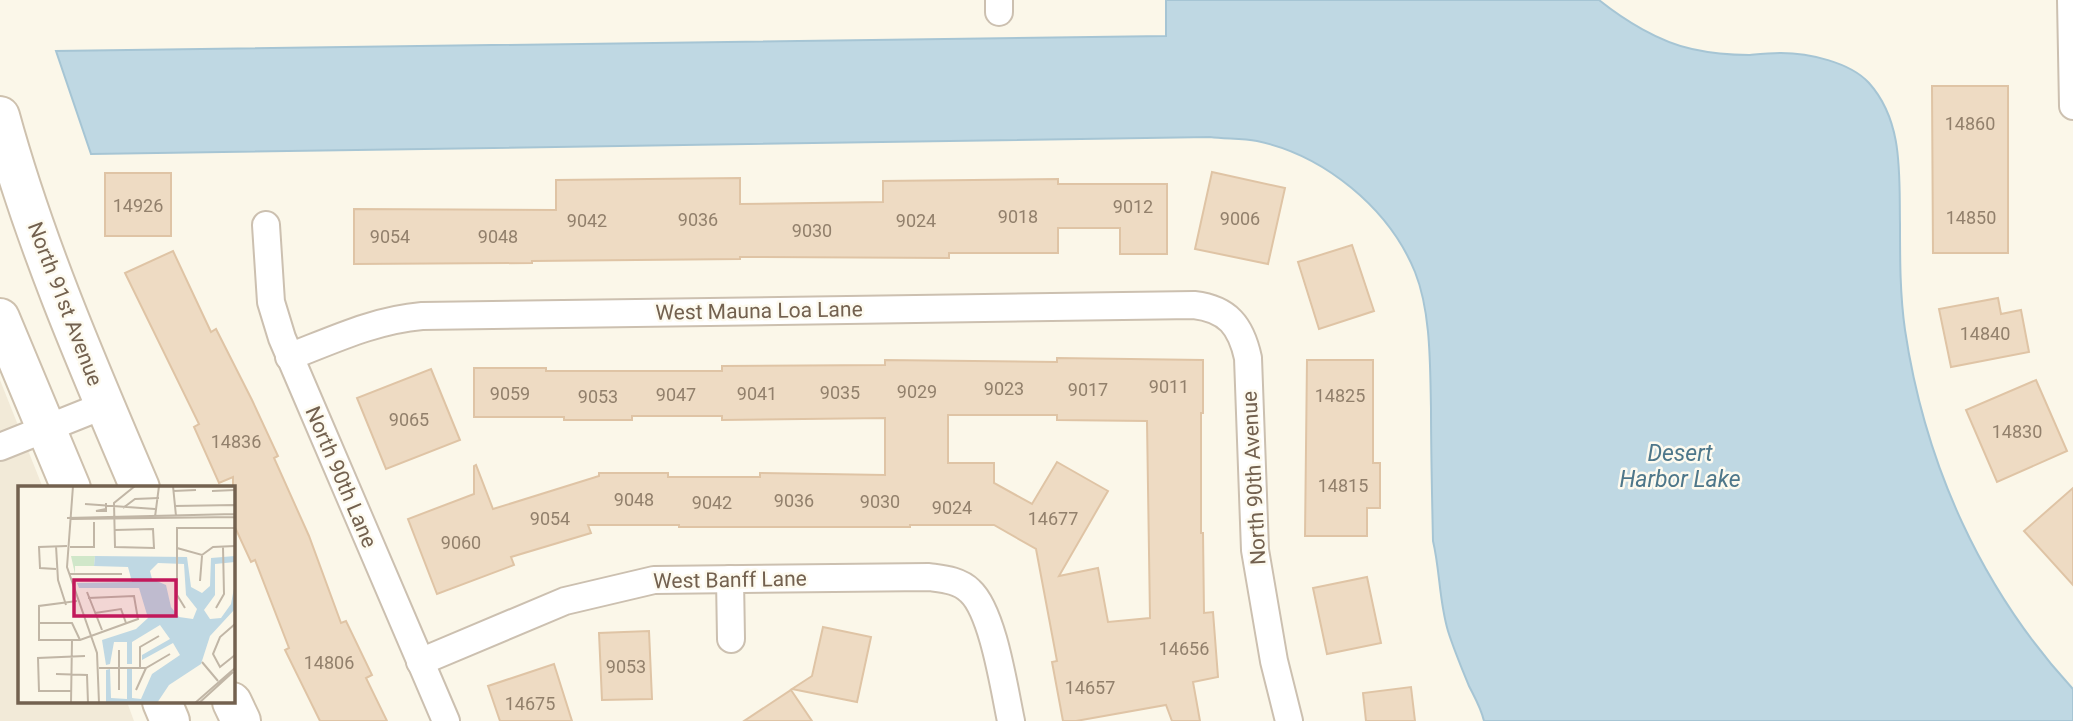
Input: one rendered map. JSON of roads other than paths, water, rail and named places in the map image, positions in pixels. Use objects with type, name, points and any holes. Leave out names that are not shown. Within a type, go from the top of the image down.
[{"type":"main road","name":"North 91st Avenue","points":[[0,116],[38,237],[139,486]]},
{"type":"main road","points":[[0,318],[70,486]]},
{"type":"main road","points":[[163,704],[170,721]]},
{"type":"main road","points":[[233,704],[241,721]]},
{"type":"street","points":[[2071,0],[2073,106]]},
{"type":"street","name":"North 90th Lane","points":[[266,225],[271,302],[275,320],[446,721]]},
{"type":"street","name":"West Mauna Loa Lane","points":[[289,357],[373,325],[397,318],[422,316],[1194,305],[1220,312],[1232,321]]},
{"type":"street","name":"North 90th Avenue","points":[[1232,321],[1240,332],[1248,358],[1255,550],[1274,661],[1289,721]]},
{"type":"street","points":[[0,447],[105,405]]},
{"type":"street","name":"West Banff Lane","points":[[420,662],[565,601],[654,580],[929,577],[949,580],[968,588],[980,601],[988,620],[1011,721]]},
{"type":"street","points":[[730,579],[732,639]]},
{"type":"water","name":"Desert Harbor Lake","points":[[1166,0],[1599,0],[1643,29],[1680,46],[1727,54],[1803,55],[1840,64],[1861,76],[1880,98],[1894,132],[1899,169],[1903,317],[1914,380],[1927,429],[1962,522],[1985,567],[2011,610],[2073,689],[2073,721],[1484,721],[1453,645],[1443,608],[1433,541],[1429,339],[1424,304],[1415,272],[1389,227],[1371,206],[1330,172],[1282,148],[1251,140],[1210,137],[91,154],[56,51],[1166,36]]}]
